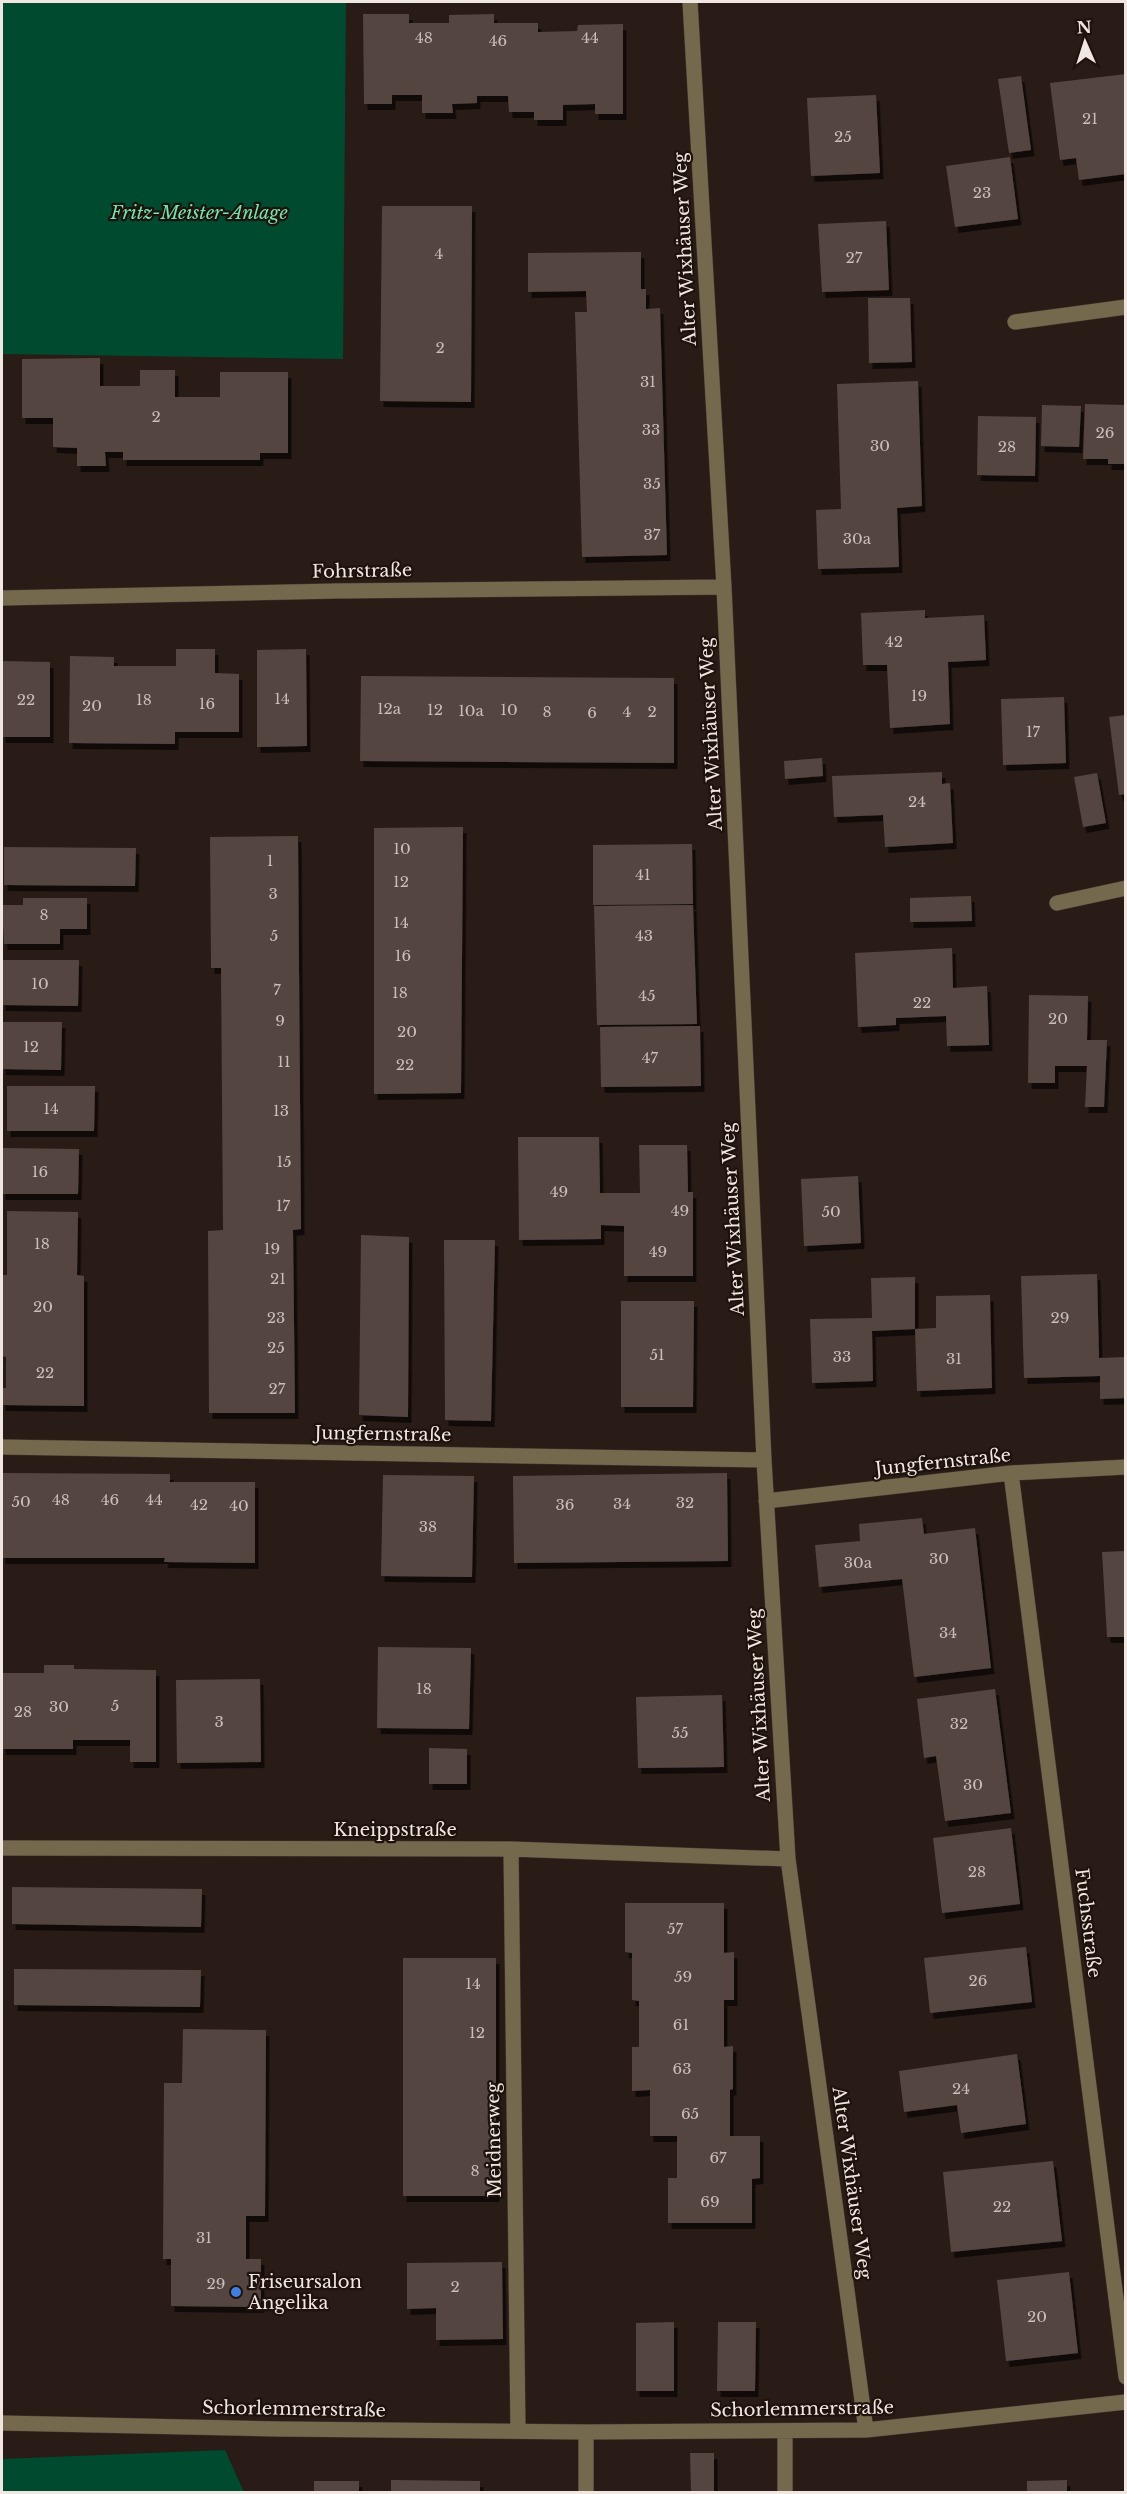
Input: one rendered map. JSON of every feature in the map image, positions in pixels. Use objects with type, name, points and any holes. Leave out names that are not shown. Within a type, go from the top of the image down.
[{"type":"street","name":"Alter Wixhäuser Weg","points":[[690,2],[724,587],[766,1502],[788,1859],[866,2430]]},
{"type":"street","points":[[1015,321],[1125,307]]},
{"type":"street","name":"Fohrstraße","points":[[2,598],[324,591],[724,587]]},
{"type":"street","points":[[1057,903],[1125,888]]},
{"type":"street","name":"Jungfernstraße","points":[[2,1447],[764,1460]]},
{"type":"street","name":"Jungfernstraße","points":[[766,1502],[1011,1473],[1125,1467]]},
{"type":"street","name":"Fuchsstraße","points":[[1011,1473],[1125,2377]]},
{"type":"street","name":"Kneippstraße","points":[[2,1848],[511,1849],[788,1859]]},
{"type":"street","name":"Meidnerweg","points":[[511,1849],[518,2431]]},
{"type":"street","name":"Schorlemmerstraße","points":[[2,2423],[586,2432],[866,2430],[1125,2402]]},
{"type":"street","points":[[785,2431],[785,2493]]},
{"type":"street","points":[[586,2432],[586,2493]]},
{"type":"green space","name":"Fritz-Meister-Anlage","points":[[2,2],[346,2],[343,359],[2,354]]},
{"type":"green space","points":[[225,2450],[244,2492],[2,2492],[2,2459]]},
{"type":"building","points":[[363,14],[409,14],[409,23],[449,23],[449,15],[494,14],[494,23],[538,23],[538,32],[577,31],[578,25],[623,24],[623,114],[595,114],[595,104],[563,105],[563,120],[534,120],[534,112],[509,112],[508,96],[477,96],[477,103],[452,104],[453,113],[422,113],[422,95],[392,95],[392,104],[364,104]]},
{"type":"building","points":[[1126,74],[1126,174],[1079,180],[1076,158],[1060,160],[1050,83]]},
{"type":"building","points":[[1021,76],[1031,150],[1009,153],[998,79]]},
{"type":"building","points":[[876,95],[880,173],[811,176],[807,98]]},
{"type":"building","points":[[1010,157],[1018,219],[955,227],[946,166]]},
{"type":"building","points":[[382,206],[472,206],[471,402],[380,401]]},
{"type":"building","points":[[886,221],[889,290],[822,292],[818,224]]},
{"type":"building","points":[[641,252],[641,289],[646,289],[646,309],[660,308],[667,555],[582,557],[575,312],[587,312],[586,291],[528,292],[528,253]]},
{"type":"building","points":[[868,298],[910,298],[912,362],[869,363]]},
{"type":"building","points":[[100,358],[100,386],[140,386],[140,370],[175,370],[175,397],[220,397],[220,372],[288,372],[288,453],[260,453],[260,460],[123,460],[123,452],[105,452],[106,466],[77,466],[77,448],[53,447],[53,418],[22,418],[22,359]]},
{"type":"building","points":[[918,381],[922,506],[897,508],[899,567],[818,569],[816,510],[841,509],[837,384]]},
{"type":"building","points":[[1085,404],[1126,405],[1126,464],[1108,464],[1108,459],[1083,459]]},
{"type":"building","points":[[1042,405],[1081,406],[1079,447],[1041,446]]},
{"type":"building","points":[[978,416],[1036,417],[1035,476],[977,475]]},
{"type":"building","points":[[925,610],[925,618],[984,615],[986,660],[948,662],[950,724],[890,728],[887,665],[863,665],[861,613]]},
{"type":"building","points":[[176,649],[215,649],[215,673],[239,674],[239,732],[175,732],[175,744],[69,743],[70,656],[114,657],[114,666],[176,666]]},
{"type":"building","points":[[306,649],[307,746],[257,747],[257,650]]},
{"type":"building","points":[[2,661],[50,662],[50,737],[2,737]]},
{"type":"building","points":[[361,676],[674,678],[674,763],[360,761]]},
{"type":"building","points":[[1064,697],[1066,763],[1003,765],[1001,699]]},
{"type":"building","points":[[1126,715],[1126,794],[1119,795],[1109,717]]},
{"type":"building","points":[[822,758],[823,776],[785,779],[784,761]]},
{"type":"building","points":[[942,772],[942,784],[950,783],[953,843],[885,847],[883,815],[834,817],[832,776]]},
{"type":"building","points":[[1097,773],[1106,823],[1083,827],[1074,777]]},
{"type":"building","points":[[463,827],[461,1093],[374,1094],[374,828]]},
{"type":"building","points":[[298,836],[301,1229],[293,1230],[295,1413],[209,1413],[208,1231],[223,1230],[221,968],[211,968],[210,837]]},
{"type":"building","points":[[692,844],[693,904],[593,905],[593,845]]},
{"type":"building","points":[[4,847],[136,848],[135,886],[4,885]]},
{"type":"building","points":[[971,896],[972,921],[910,922],[910,898]]},
{"type":"building","points":[[23,898],[87,898],[87,929],[60,929],[60,944],[4,944],[2,905],[23,905]]},
{"type":"building","points":[[693,905],[697,1024],[597,1025],[594,906]]},
{"type":"building","points":[[952,948],[953,988],[987,986],[989,1045],[947,1046],[946,1016],[896,1018],[896,1025],[858,1027],[855,953]]},
{"type":"building","points":[[2,960],[79,960],[78,1006],[2,1005]]},
{"type":"building","points":[[1029,995],[1088,996],[1087,1040],[1107,1040],[1104,1107],[1085,1107],[1087,1066],[1055,1066],[1055,1083],[1028,1083]]},
{"type":"building","points":[[2,1022],[62,1022],[61,1070],[2,1069]]},
{"type":"building","points":[[700,1026],[701,1086],[601,1087],[600,1027]]},
{"type":"building","points":[[7,1086],[95,1086],[94,1131],[7,1131]]},
{"type":"building","points":[[518,1137],[599,1137],[600,1193],[640,1193],[639,1145],[687,1145],[688,1192],[693,1192],[693,1276],[624,1276],[624,1226],[601,1225],[601,1239],[519,1240]]},
{"type":"building","points":[[2,1148],[79,1149],[78,1194],[2,1194]]},
{"type":"building","points":[[858,1176],[861,1243],[804,1246],[801,1179]]},
{"type":"building","points":[[7,1211],[78,1212],[77,1275],[84,1276],[84,1406],[2,1405],[2,1388],[6,1388],[6,1357],[2,1356],[2,1337],[3,1275],[7,1275]]},
{"type":"building","points":[[361,1235],[409,1237],[408,1417],[359,1415]]},
{"type":"building","points":[[444,1240],[495,1240],[491,1421],[445,1420]]},
{"type":"building","points":[[1097,1274],[1099,1358],[1126,1357],[1126,1398],[1100,1399],[1100,1376],[1024,1378],[1021,1276]]},
{"type":"building","points":[[915,1277],[915,1329],[872,1331],[873,1381],[812,1383],[810,1319],[872,1318],[871,1278]]},
{"type":"building","points":[[990,1295],[992,1388],[917,1391],[915,1329],[936,1328],[936,1296]]},
{"type":"building","points":[[621,1301],[694,1301],[693,1407],[621,1407]]},
{"type":"building","points":[[2,1473],[170,1474],[170,1482],[255,1482],[255,1563],[164,1562],[165,1558],[2,1558]]},
{"type":"building","points":[[727,1473],[728,1561],[514,1563],[513,1476]]},
{"type":"building","points":[[383,1475],[474,1476],[472,1577],[381,1576]]},
{"type":"building","points":[[922,1518],[924,1534],[975,1528],[991,1668],[914,1677],[902,1579],[819,1587],[815,1545],[860,1541],[859,1524]]},
{"type":"building","points":[[1126,1551],[1126,1637],[1107,1637],[1102,1552]]},
{"type":"building","points":[[378,1647],[471,1648],[469,1729],[377,1728]]},
{"type":"building","points":[[44,1665],[74,1665],[74,1669],[156,1670],[156,1762],[130,1762],[130,1740],[73,1740],[73,1749],[2,1749],[3,1673],[44,1673]]},
{"type":"building","points":[[260,1679],[261,1762],[177,1763],[176,1680]]},
{"type":"building","points":[[995,1689],[1011,1813],[945,1821],[936,1756],[924,1758],[917,1699]]},
{"type":"building","points":[[722,1695],[724,1767],[638,1768],[636,1697]]},
{"type":"building","points":[[429,1748],[467,1749],[467,1784],[429,1784]]},
{"type":"building","points":[[1011,1828],[1020,1904],[942,1913],[933,1838]]},
{"type":"building","points":[[12,1887],[202,1889],[201,1927],[12,1924]]},
{"type":"building","points":[[625,1903],[724,1903],[724,1953],[734,1952],[734,2000],[724,2000],[724,2047],[733,2046],[730,2136],[760,2136],[760,2178],[752,2179],[752,2223],[668,2223],[668,2178],[677,2178],[677,2136],[650,2136],[650,2090],[632,2091],[632,2047],[639,2047],[639,2001],[632,2000],[632,1953],[625,1952]]},
{"type":"building","points":[[1026,1947],[1032,2002],[930,2013],[924,1958]]},
{"type":"building","points":[[403,1958],[496,1958],[496,2196],[403,2196]]},
{"type":"building","points":[[14,1969],[201,1970],[200,2007],[14,2005]]},
{"type":"building","points":[[183,2029],[266,2030],[265,2216],[246,2216],[246,2259],[261,2259],[261,2307],[171,2306],[171,2259],[163,2259],[164,2083],[182,2083]]},
{"type":"building","points":[[1017,2054],[1026,2124],[961,2133],[957,2105],[904,2112],[899,2071]]},
{"type":"building","points":[[1053,2161],[1062,2241],[951,2252],[943,2172]]},
{"type":"building","points":[[502,2262],[503,2339],[436,2340],[436,2308],[407,2309],[407,2263]]},
{"type":"building","points":[[1069,2272],[1078,2353],[1006,2361],[997,2280]]},
{"type":"building","points":[[674,2322],[674,2391],[636,2391],[636,2323]]},
{"type":"building","points":[[718,2322],[756,2322],[755,2391],[717,2391]]},
{"type":"building","points":[[690,2453],[714,2453],[714,2492],[691,2492]]},
{"type":"building","points":[[391,2480],[480,2481],[480,2492],[391,2492]]},
{"type":"building","points":[[1067,2480],[1067,2492],[1027,2492],[1027,2481]]},
{"type":"building","points":[[314,2481],[359,2481],[359,2492],[314,2492]]},
{"type":"place","name":"Friseursalon Angelika","points":[[236,2292]]}]
